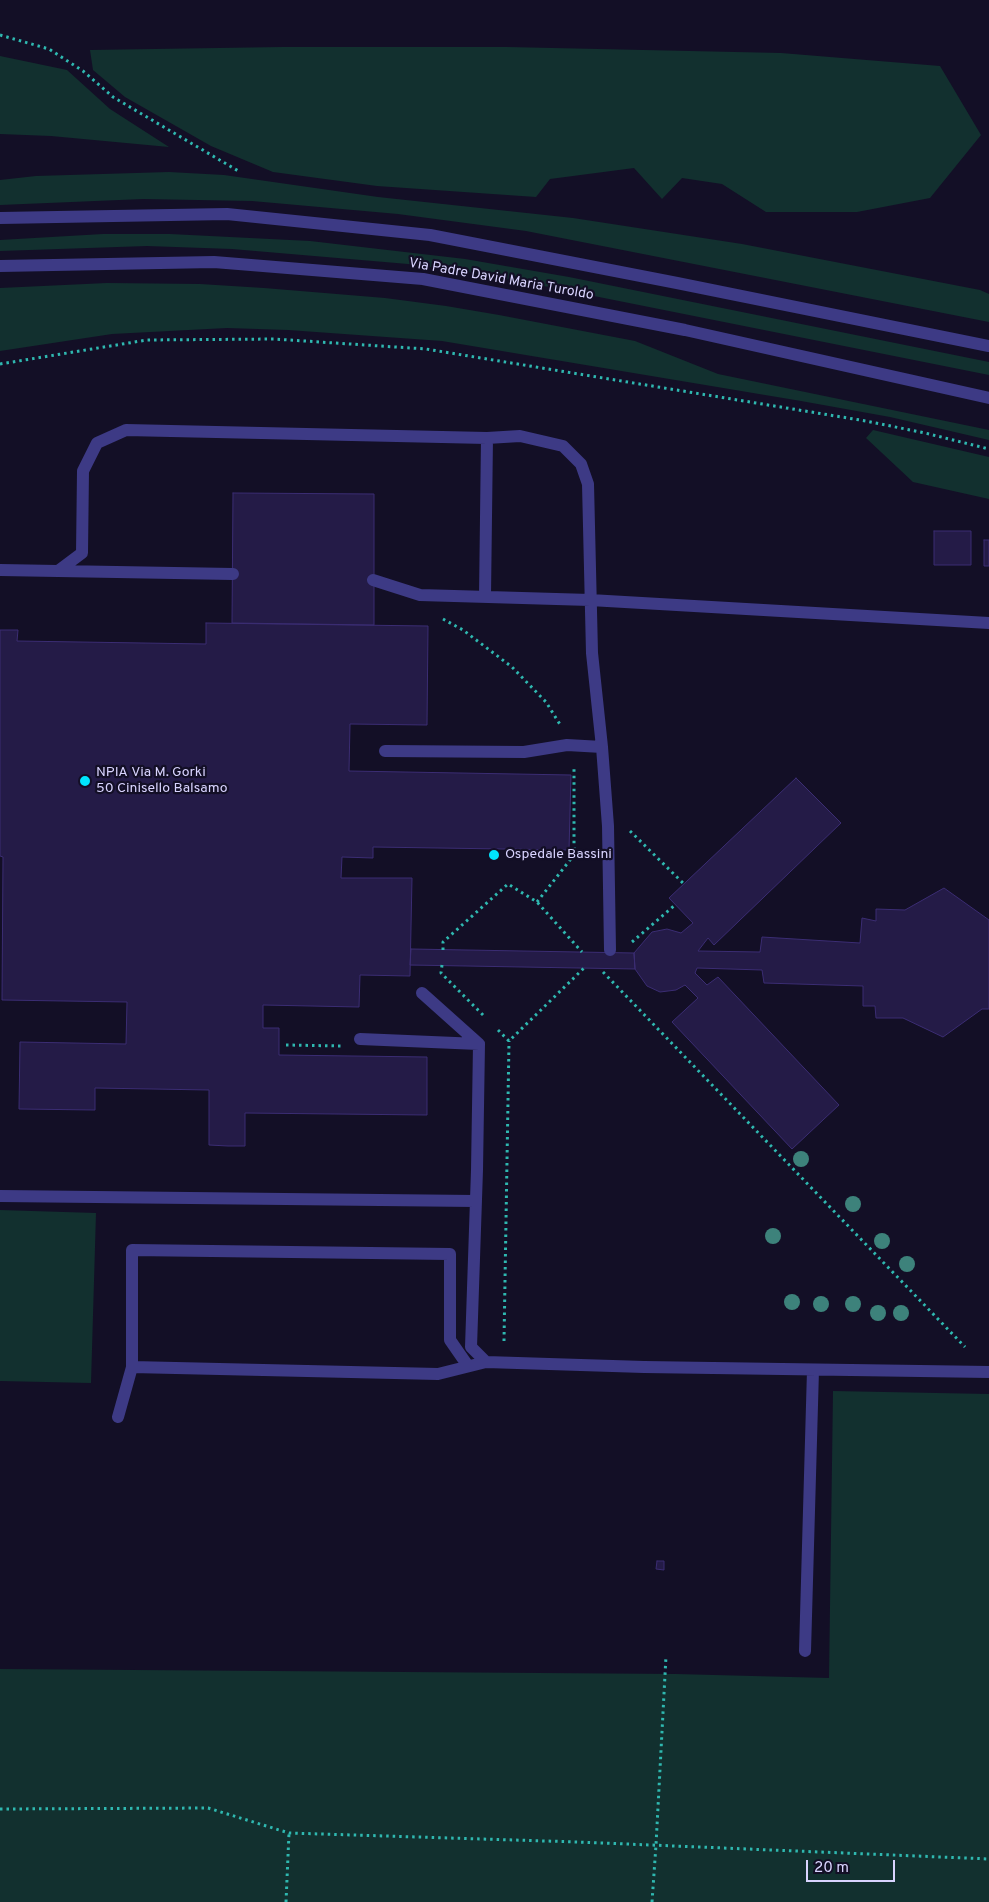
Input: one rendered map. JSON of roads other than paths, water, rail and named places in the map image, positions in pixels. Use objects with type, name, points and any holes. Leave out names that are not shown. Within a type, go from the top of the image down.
[{"type":"street","points":[[0,218],[227,214],[430,235],[989,346]]},
{"type":"street","name":"Via Padre David Maria Turoldo","points":[[0,266],[214,262],[423,279],[685,330],[989,398]]},
{"type":"street","points":[[58,571],[82,553],[83,471],[97,443],[126,430],[487,438],[520,436],[563,446],[581,464],[588,484],[592,653],[607,815],[610,950]]},
{"type":"street","points":[[485,596],[487,438]]},
{"type":"street","points":[[0,570],[232,574]]},
{"type":"street","points":[[373,580],[420,595],[590,600],[989,623]]},
{"type":"street","points":[[385,751],[524,752],[567,745],[602,747]]},
{"type":"street","points":[[422,993],[479,1044],[471,1348],[486,1362]]},
{"type":"street","points":[[360,1039],[479,1044]]},
{"type":"street","points":[[0,1196],[475,1201]]},
{"type":"street","points":[[118,1417],[132,1367],[132,1250],[450,1254],[450,1340],[468,1366]]},
{"type":"street","points":[[132,1367],[438,1374],[486,1362],[504,1362],[644,1367],[989,1372]]},
{"type":"street","points":[[805,1651],[813,1370]]},
{"type":"place","name":"NPIA Via M. Gorki 50 Cinisello Balsamo","points":[[85,781]]},
{"type":"place","name":"Ospedale Bassini","points":[[494,855]]}]
